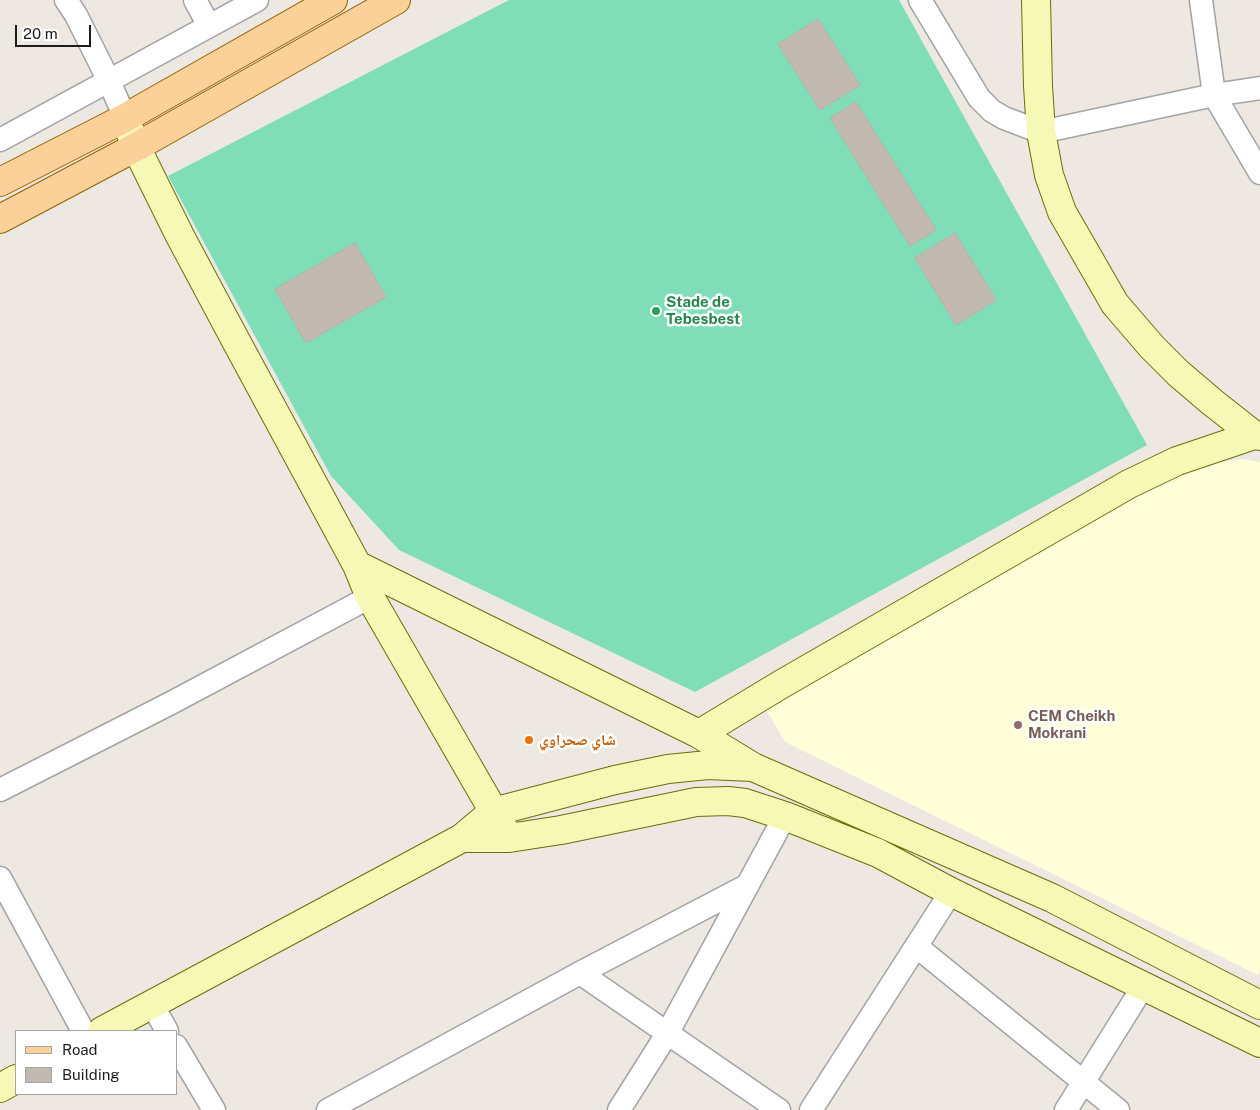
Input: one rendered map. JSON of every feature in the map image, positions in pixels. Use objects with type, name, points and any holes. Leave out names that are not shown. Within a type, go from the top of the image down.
[{"type":"main road","points":[[0,182],[125,118],[332,0]]},
{"type":"main road","points":[[0,219],[136,147],[396,0]]},
{"type":"street","points":[[66,0],[76,15],[109,82],[136,147],[180,236],[357,565],[370,597],[509,838]]},
{"type":"street","points":[[195,0],[209,26]]},
{"type":"street","points":[[0,140],[257,0]]},
{"type":"street","points":[[920,0],[980,98],[992,112],[1041,132],[1214,95],[1260,88]]},
{"type":"street","points":[[1036,0],[1041,132],[1049,175],[1062,212],[1115,304],[1152,347],[1178,373],[1212,402],[1257,435]]},
{"type":"street","points":[[1201,0],[1214,95],[1260,173]]},
{"type":"street","points":[[699,734],[780,685],[1129,484],[1177,461],[1257,435]]},
{"type":"street","points":[[357,565],[699,734],[753,767],[1052,898],[1260,1005]]},
{"type":"street","points":[[0,790],[172,703],[370,597]]},
{"type":"street","points":[[104,1030],[462,838],[493,812],[615,780],[668,769],[708,766],[753,767]]},
{"type":"street","points":[[462,838],[509,838],[561,830],[696,802],[728,801],[745,803],[785,816],[878,854],[951,892],[1260,1043]]},
{"type":"street","points":[[619,1110],[667,1034],[785,816]]},
{"type":"street","points":[[0,878],[82,1030]]},
{"type":"street","points":[[328,1110],[580,973],[748,885]]},
{"type":"street","points":[[811,1110],[951,892]]},
{"type":"street","points":[[916,946],[1118,1110]]},
{"type":"street","points":[[580,973],[779,1110]]},
{"type":"street","points":[[1066,1110],[1144,986]]},
{"type":"street","points":[[152,1004],[166,1030]]},
{"type":"street","points":[[178,1049],[214,1110]]},
{"type":"street","points":[[0,1088],[15,1080]]},
{"type":"shaded area","name":"CEM Cheikh Mokrani","points":[[1242,459],[1260,462],[1260,970],[1258,975],[785,742],[766,709],[1170,469]]},
{"type":"green space","name":"Stade de Tebesbest","points":[[509,0],[899,0],[1147,445],[695,692],[399,550],[331,476],[168,176]]},
{"type":"building","points":[[818,19],[860,85],[820,110],[778,44]]},
{"type":"building","points":[[856,102],[936,230],[910,246],[830,118]]},
{"type":"building","points":[[955,233],[996,300],[956,325],[915,258]]},
{"type":"building","points":[[355,243],[386,297],[306,343],[275,289]]},
{"type":"place","name":"Stade de Tebesbest","points":[[656,311]]},
{"type":"place","name":"CEM Cheikh Mokrani","points":[[1018,725]]},
{"type":"place","name":"شاي صحراوي","points":[[529,740]]}]
